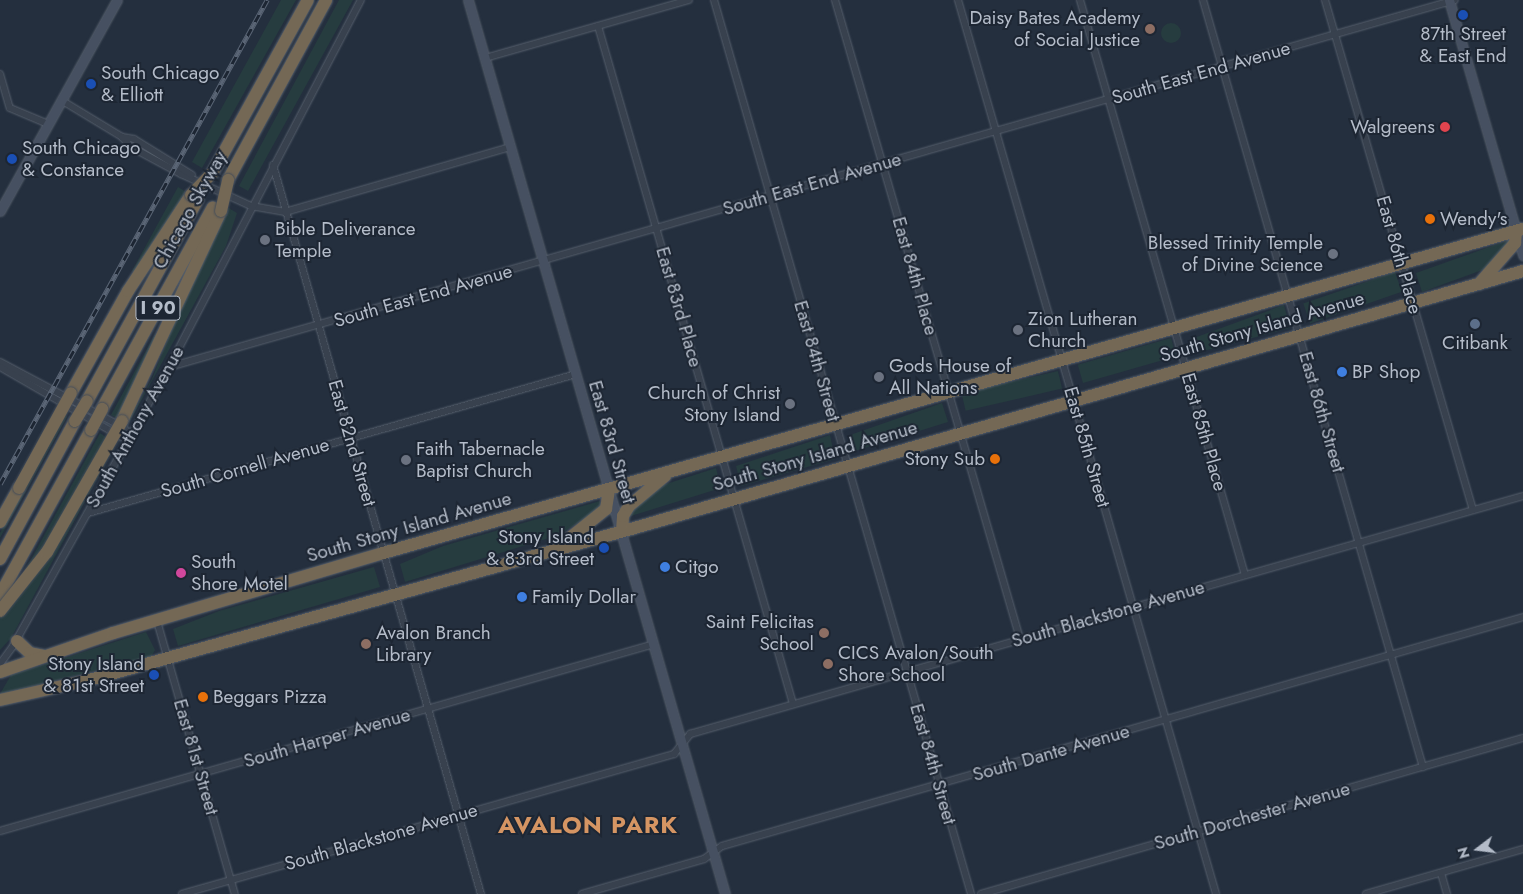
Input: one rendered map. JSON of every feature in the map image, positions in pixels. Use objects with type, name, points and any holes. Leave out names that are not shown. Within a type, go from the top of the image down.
[{"type":"highway","name":"Chicago Skyway","points":[[0,559],[87,401],[195,197],[213,172],[308,0]]},
{"type":"highway","name":"Chicago Skyway","points":[[0,595],[102,409],[217,209],[228,180],[326,0]]},
{"type":"highway","points":[[0,522],[128,291],[195,197]]},
{"type":"highway","points":[[0,611],[47,552],[122,420],[217,209]]},
{"type":"highway","name":"South Stony Island Avenue","points":[[0,672],[44,656],[383,553],[1519,230]]},
{"type":"highway","points":[[1479,284],[1515,243],[1519,230]]},
{"type":"highway","name":"South Stony Island Avenue","points":[[0,700],[168,657],[622,531],[1523,271]]},
{"type":"highway","points":[[622,531],[623,516],[629,506],[671,472]]},
{"type":"highway","points":[[554,550],[606,509],[609,490]]},
{"type":"highway","points":[[17,641],[30,653],[44,656]]},
{"type":"street","points":[[0,211],[117,0]]},
{"type":"street","name":"South Anthony Avenue","points":[[0,664],[17,641],[169,367],[251,206],[361,0]]},
{"type":"street","name":"East 83rd Street","points":[[468,0],[725,894]]},
{"type":"street","points":[[485,58],[689,0]]},
{"type":"street","name":"East 84th Street","points":[[714,0],[971,894]]},
{"type":"street","name":"East 84th Place","points":[[835,0],[1020,639]]},
{"type":"street","name":"East 85th Street","points":[[958,0],[1216,894]]},
{"type":"street","name":"East 85th Place","points":[[1080,0],[1245,575]]},
{"type":"street","name":"East 86th Street","points":[[1203,0],[1423,767]]},
{"type":"street","name":"East 86th Place","points":[[1325,0],[1473,510]]},
{"type":"street","points":[[1451,0],[1519,230],[1523,255]]},
{"type":"street","name":"South East End Avenue","points":[[169,367],[997,132],[1451,0]]},
{"type":"street","name":"East 83rd Place","points":[[598,26],[792,704]]},
{"type":"street","points":[[0,74],[10,108],[48,124]]},
{"type":"street","points":[[61,100],[122,137],[143,144],[193,176],[251,206],[285,212],[510,147]]},
{"type":"street","name":"East 82nd Street","points":[[273,165],[481,894]]},
{"type":"street","points":[[0,362],[124,428],[130,436]]},
{"type":"street","points":[[0,367],[121,437],[130,436]]},
{"type":"street","name":"South Cornell Avenue","points":[[88,513],[576,374]]},
{"type":"street","name":"South Blackstone Avenue","points":[[182,894],[674,754],[690,734],[1523,496]]},
{"type":"street","name":"South Dante Avenue","points":[[582,894],[704,859],[722,846],[1523,617]]},
{"type":"street","name":"East 81st Street","points":[[157,621],[235,894]]},
{"type":"street","name":"South Harper Avenue","points":[[0,832],[654,644]]},
{"type":"street","name":"South Dorchester Avenue","points":[[982,894],[1523,738]]},
{"type":"street","points":[[1366,894],[1523,850]]},
{"type":"street","points":[[1441,873],[1447,894]]},
{"type":"green space","points":[[281,0],[296,0],[202,168],[192,162]]},
{"type":"green space","points":[[339,0],[353,0],[248,191],[239,186]]},
{"type":"green space","points":[[1171,23],[1178,26],[1181,33],[1178,40],[1171,43],[1164,40],[1161,33],[1164,26]]},
{"type":"green space","points":[[178,187],[188,193],[133,272],[132,271]]},
{"type":"green space","points":[[227,207],[237,213],[226,246],[130,421],[127,423],[152,379],[193,275]]},
{"type":"green space","points":[[1509,240],[1510,246],[1485,269],[1422,292],[1416,273]]},
{"type":"green space","points":[[1395,272],[1402,292],[1310,323],[1303,304]]},
{"type":"green space","points":[[1284,305],[1290,328],[1196,353],[1191,339]]},
{"type":"green space","points":[[155,334],[157,335],[117,418],[111,415]]},
{"type":"green space","points":[[1171,338],[1176,356],[1083,383],[1078,365]]},
{"type":"green space","points":[[1058,371],[1062,389],[966,411],[962,393]]},
{"type":"green space","points":[[942,403],[948,422],[855,451],[850,435]]},
{"type":"green space","points":[[65,415],[67,417],[0,538],[0,533]]},
{"type":"green space","points":[[100,433],[116,444],[11,638],[0,650],[0,616]]},
{"type":"green space","points":[[830,435],[835,459],[741,486],[736,466]]},
{"type":"green space","points":[[716,468],[721,488],[631,516],[631,510],[657,487]]},
{"type":"green space","points":[[600,501],[601,508],[559,535],[405,582],[400,564],[443,546]]},
{"type":"green space","points":[[374,567],[380,587],[178,646],[173,629],[219,611]]},
{"type":"green space","points":[[146,632],[155,650],[151,657],[0,694],[11,675]]},
{"type":"railway","points":[[0,484],[267,0]]},
{"type":"place","name":"87th Street & East End","points":[[1463,15]]},
{"type":"place","name":"Daisy Bates Academy of Social Justice","points":[[1150,29]]},
{"type":"place","name":"South Chicago & Elliott","points":[[91,84]]},
{"type":"place","name":"Walgreens","points":[[1445,127]]},
{"type":"place","name":"South Chicago & Constance","points":[[12,159]]},
{"type":"place","name":"Wendy's","points":[[1430,219]]},
{"type":"place","name":"Bible Deliverance Temple","points":[[265,240]]},
{"type":"place","name":"Blessed Trinity Temple of Divine Science","points":[[1333,254]]},
{"type":"place","name":"Citibank","points":[[1475,324]]},
{"type":"place","name":"Zion Lutheran Church","points":[[1018,330]]},
{"type":"place","name":"BP Shop","points":[[1342,372]]},
{"type":"place","name":"Gods House of All Nations","points":[[879,377]]},
{"type":"place","name":"Church of Christ Stony Island","points":[[790,404]]},
{"type":"place","name":"Stony Sub","points":[[995,459]]},
{"type":"place","name":"Faith Tabernacle Baptist Church","points":[[406,460]]},
{"type":"place","name":"Stony Island & 83rd Street","points":[[604,548]]},
{"type":"place","name":"Citgo","points":[[665,567]]},
{"type":"place","name":"South Shore Motel","points":[[181,573]]},
{"type":"place","name":"Family Dollar","points":[[522,597]]},
{"type":"place","name":"Saint Felicitas School","points":[[824,633]]},
{"type":"place","name":"Avalon Branch Library","points":[[366,644]]},
{"type":"place","name":"CICS Avalon/South Shore School","points":[[828,664]]},
{"type":"place","name":"Stony Island & 81st Street","points":[[154,675]]},
{"type":"place","name":"Beggars Pizza","points":[[203,697]]},
{"type":"district","name":"AVALON PARK","points":[[588,825]]}]
